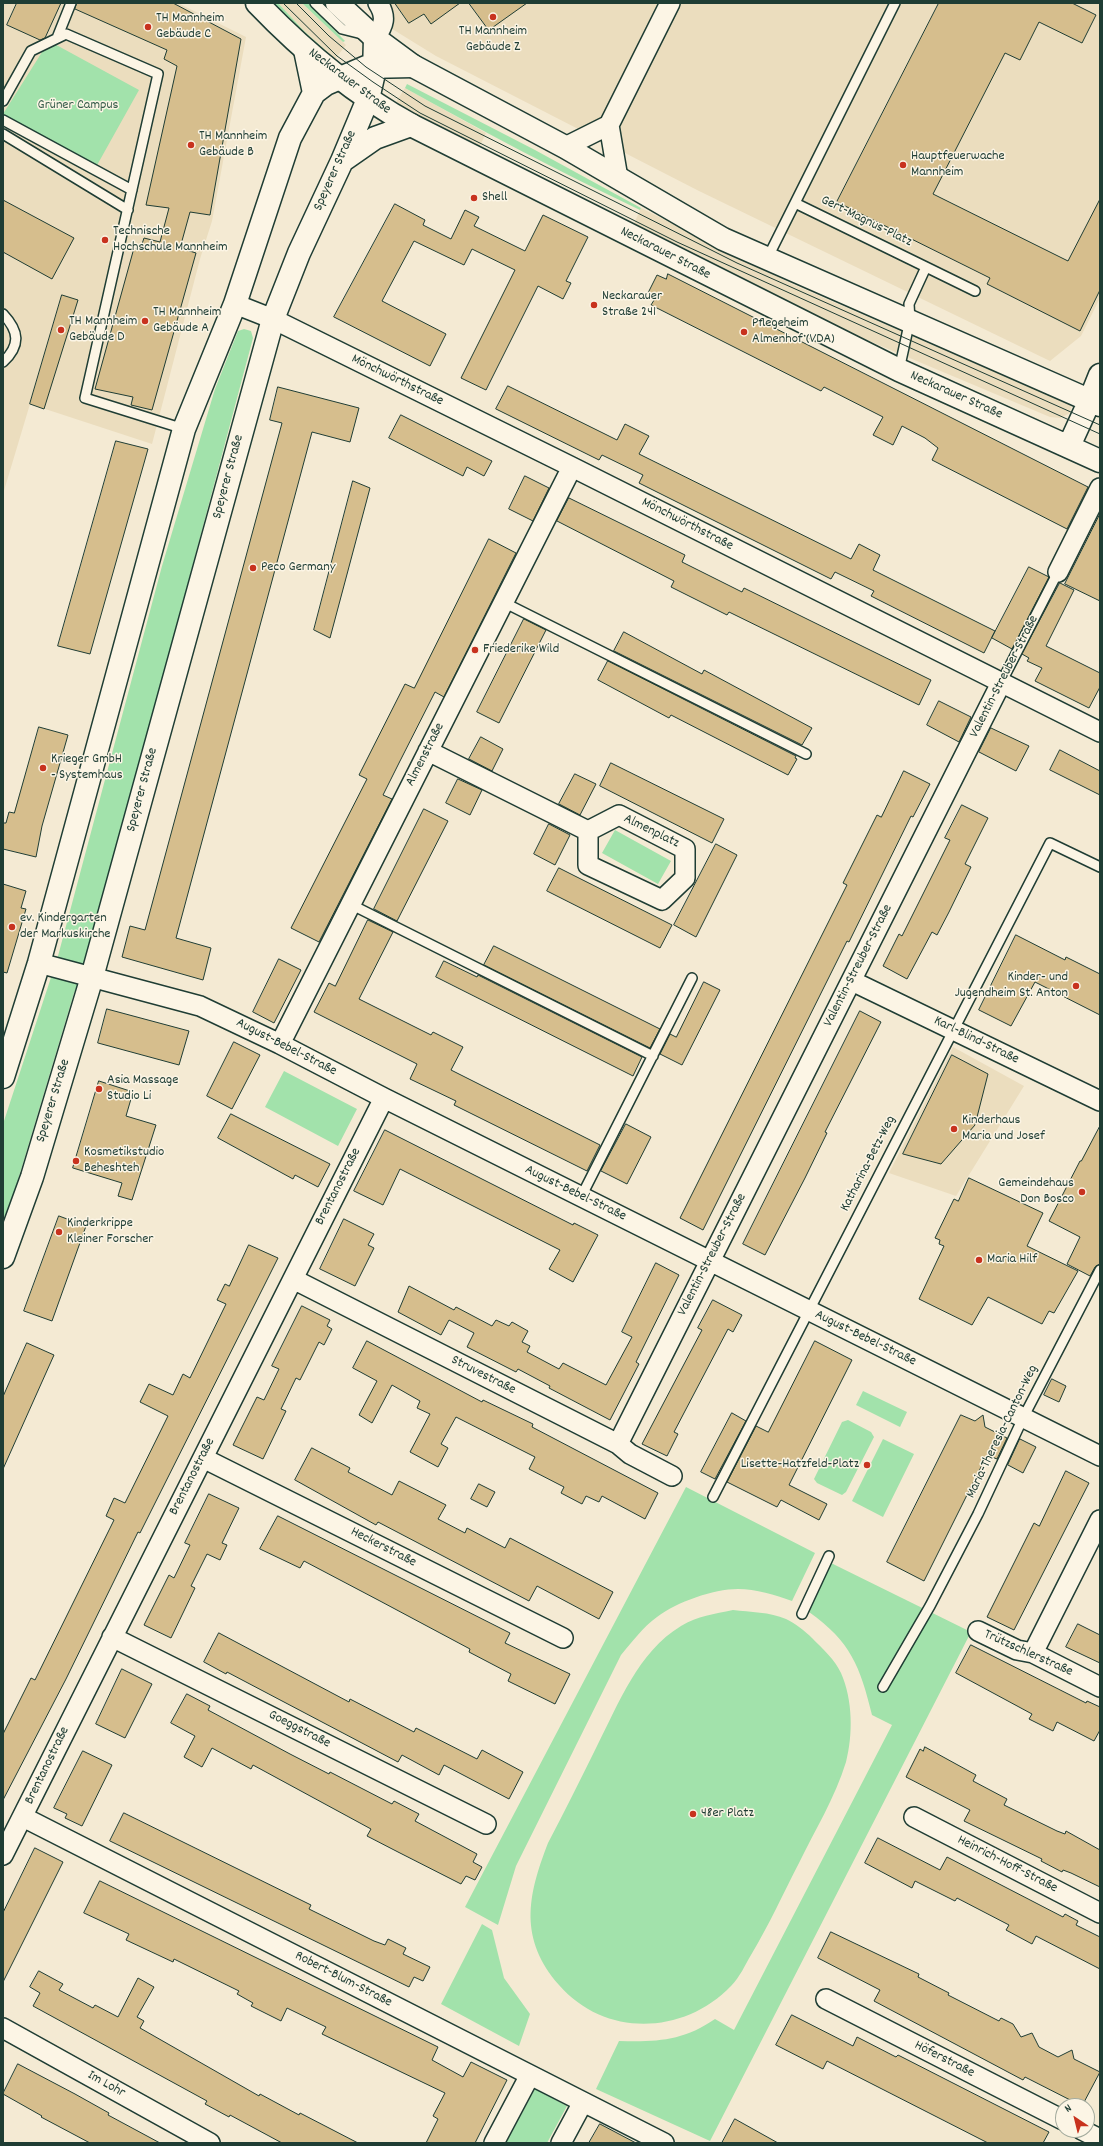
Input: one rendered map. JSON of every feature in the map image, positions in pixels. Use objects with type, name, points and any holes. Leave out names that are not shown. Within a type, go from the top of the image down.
[{"type":"street","name":"Neckarauer Straße","points":[[257,3],[305,50],[338,78],[368,99],[411,125],[899,370],[1100,460]]},
{"type":"street","points":[[337,3],[375,38],[414,66],[565,147],[723,239],[910,320],[1095,403]]},
{"type":"street","points":[[375,38],[385,19],[383,11],[378,3]]},
{"type":"street","points":[[565,147],[608,125],[670,3]]},
{"type":"street","name":"Speyerer Straße","points":[[3,1257],[32,1177],[92,977],[272,319],[299,253],[342,161],[368,99],[375,66],[375,38]]},
{"type":"street","points":[[305,50],[314,93]]},
{"type":"street","points":[[3,1077],[39,964],[184,429],[236,304],[290,138],[314,93],[338,78],[375,66],[414,66]]},
{"type":"street","points":[[342,161],[375,138],[411,125]]},
{"type":"street","points":[[608,125],[618,178]]},
{"type":"street","points":[[236,304],[272,319]]},
{"type":"street","name":"Mönchwörthstraße","points":[[272,319],[572,467],[1100,732]]},
{"type":"street","points":[[1069,446],[1095,403],[1100,375]]},
{"type":"street","name":"Almenstraße","points":[[280,1044],[572,467]]},
{"type":"street","name":"Valentin-Streuber-Straße","points":[[1058,572],[1100,488]]},
{"type":"street","name":"Valentin-Streuber-Straße","points":[[618,1444],[1001,683]]},
{"type":"street","points":[[428,751],[588,831]]},
{"type":"street","name":"Almenplatz","points":[[619,815],[685,849],[685,878],[662,900],[588,865],[588,831],[619,815]]},
{"type":"street","name":"August-Bebel-Straße","points":[[39,964],[200,1006],[280,1044],[581,1197],[710,1260],[809,1312],[1100,1456]]},
{"type":"street","name":"Karl-Blind-Straße","points":[[852,981],[1100,1101]]},
{"type":"street","name":"Brentanostraße","points":[[3,1855],[384,1098]]},
{"type":"street","name":"Struvestraße","points":[[293,1279],[618,1444],[630,1454],[672,1476]]},
{"type":"street","name":"Heckerstraße","points":[[203,1458],[563,1638]]},
{"type":"street","points":[[1033,1653],[1100,1520]]},
{"type":"street","name":"Trützschlerstraße","points":[[978,1631],[1016,1650],[1033,1653],[1100,1687]]},
{"type":"street","name":"Goeggstraße","points":[[112,1637],[486,1824]]},
{"type":"street","name":"Robert-Blum-Straße","points":[[23,1817],[664,2143]]},
{"type":"street","name":"Heinrich-Hoff-Straße","points":[[914,1817],[1100,1913]]},
{"type":"street","name":"Höferstraße","points":[[826,1999],[1055,2116]]},
{"type":"street","name":"Im Lohr","points":[[3,2028],[210,2143]]},
{"type":"street","points":[[494,2143],[530,2075]]},
{"type":"street","points":[[561,2143],[583,2102]]},
{"type":"lane","points":[[57,38],[71,3]]},
{"type":"lane","points":[[315,3],[342,29],[375,38]]},
{"type":"lane","points":[[767,259],[895,3]]},
{"type":"lane","points":[[3,101],[31,51],[66,34],[158,74],[85,398],[184,429]]},
{"type":"lane","points":[[3,120],[132,190]]},
{"type":"lane","points":[[3,134],[128,210]]},
{"type":"lane","name":"Gert-Magnus-Platz","points":[[795,203],[975,291]]},
{"type":"lane","points":[[899,370],[910,320],[909,304],[926,267]]},
{"type":"lane","points":[[3,314],[14,328],[15,342],[13,352],[3,362]]},
{"type":"lane","name":"Valentin-Streuber-Straße","points":[[1001,683],[1058,572]]},
{"type":"lane","points":[[503,602],[806,754]]},
{"type":"lane","name":"Katharina-Betz-Weg","points":[[713,1498],[1050,843],[1100,867]]},
{"type":"lane","points":[[350,904],[653,1056]]},
{"type":"lane","points":[[581,1197],[692,978]]},
{"type":"lane","name":"Maria-Theresia-Canton-Weg","points":[[883,1687],[930,1606],[978,1514],[1023,1418],[1100,1270]]},
{"type":"lane","points":[[802,1614],[829,1556]]},
{"type":"shaded area","name":"Technische Hochschule Mannheim","points":[[3,3],[178,3],[246,37],[212,221],[200,259],[152,444],[30,404],[3,494],[3,259]]},
{"type":"shaded area","points":[[278,3],[302,3],[346,45],[335,59],[305,32]]},
{"type":"shaded area","points":[[385,3],[1100,3],[1100,298],[1081,336],[1050,361],[699,191],[436,56],[389,27]]},
{"type":"shaded area","points":[[405,88],[486,133],[479,148],[427,122],[396,102]]},
{"type":"shaded area","points":[[641,208],[794,285],[1069,404],[1071,407],[1070,413],[1060,418],[1050,417],[855,335],[633,226]]},
{"type":"shaded area","name":"Kinderhaus Maria und Josef","points":[[953,1047],[1024,1086],[956,1196],[889,1173]]},
{"type":"green space","points":[[272,3],[278,3],[305,32],[334,58],[332,60]]},
{"type":"green space","points":[[302,3],[308,3],[345,41],[343,42]]},
{"type":"green space","name":"Grüner Campus","points":[[49,41],[139,90],[96,167],[3,114]]},
{"type":"green space","points":[[407,84],[535,150],[641,208],[640,210],[463,120],[405,88]]},
{"type":"green space","points":[[244,329],[251,331],[253,338],[87,963],[74,993],[15,1190],[3,1220],[3,1124],[58,956],[162,566],[215,389],[238,331]]},
{"type":"green space","points":[[615,830],[671,861],[658,884],[602,853]]},
{"type":"green space","points":[[284,1071],[357,1109],[338,1146],[265,1107]]},
{"type":"green space","points":[[863,1391],[907,1412],[900,1427],[856,1405]]},
{"type":"green space","points":[[848,1420],[871,1432],[874,1437],[846,1492],[842,1495],[817,1483],[814,1479],[842,1422]]},
{"type":"green space","points":[[883,1439],[914,1454],[883,1517],[852,1501]]},
{"type":"green space","points":[[686,1487],[815,1553],[792,1601],[745,1589],[718,1591],[696,1597],[665,1611],[657,1617],[647,1625],[621,1655],[516,1866],[498,1925],[465,1907]]},
{"type":"green space","points":[[831,1563],[971,1632],[710,2141],[596,2089],[619,2041],[669,2039],[692,2032],[715,2019],[734,2030],[892,1725],[872,1715],[863,1682],[852,1656],[835,1634],[809,1612]]},
{"type":"green space","points":[[733,1610],[767,1614],[789,1621],[800,1627],[809,1635],[835,1664],[845,1683],[850,1706],[851,1729],[846,1762],[824,1814],[764,1932],[742,1971],[731,1986],[712,2002],[691,2014],[668,2021],[645,2024],[621,2022],[599,2014],[578,2002],[559,1985],[546,1968],[537,1951],[532,1934],[531,1917],[535,1882],[548,1843],[622,1696],[641,1664],[666,1637],[681,1626],[713,1614]]},
{"type":"green space","points":[[482,1924],[492,1930],[504,1978],[530,2014],[519,2046],[441,2004]]},
{"type":"green space","points":[[535,2089],[567,2106],[547,2143],[506,2143]]},
{"type":"building","points":[[17,3],[61,3],[45,38],[40,40],[7,25]]},
{"type":"building","points":[[77,3],[173,3],[241,39],[210,215],[190,212],[180,248],[196,253],[152,410],[131,405],[133,397],[95,389],[134,248],[140,250],[144,238],[160,242],[169,208],[146,205],[177,66],[164,59],[167,50],[75,9]]},
{"type":"building","name":"TH Mannheim Gebäude Z","points":[[395,3],[460,3],[431,24],[424,14],[409,23]]},
{"type":"building","name":"TH Mannheim Gebäude Z","points":[[469,3],[527,3],[489,30]]},
{"type":"building","name":"Hauptfeuerwache Mannheim","points":[[939,3],[1072,3],[1096,15],[1082,43],[1039,22],[1020,60],[1005,53],[933,194],[1068,261],[1100,199],[1100,290],[1080,331],[987,284],[990,278],[837,202]]},
{"type":"building","points":[[3,200],[74,238],[52,279],[3,252]]},
{"type":"building","points":[[395,204],[425,220],[423,225],[451,239],[465,210],[479,217],[474,226],[525,251],[543,215],[588,237],[566,281],[571,283],[563,299],[538,286],[486,390],[461,378],[515,270],[472,249],[464,265],[414,241],[382,301],[446,334],[430,366],[334,317]]},
{"type":"building","points":[[668,274],[1088,487],[1067,529],[932,460],[938,448],[925,438],[902,426],[893,445],[873,435],[883,417],[824,387],[821,391],[651,305],[656,297],[648,293],[657,275],[666,279]]},
{"type":"building","points":[[62,295],[78,300],[44,409],[30,404]]},
{"type":"building","points":[[508,386],[617,440],[625,424],[649,436],[639,454],[851,559],[859,544],[880,555],[873,570],[995,631],[984,653],[871,596],[874,591],[835,572],[831,579],[639,483],[643,475],[602,455],[599,460],[496,409]]},
{"type":"building","points":[[278,387],[359,408],[350,442],[312,432],[176,938],[211,948],[203,980],[122,957],[130,926],[145,930],[282,423],[270,420]]},
{"type":"building","points":[[401,415],[492,461],[484,476],[467,467],[463,476],[389,438]]},
{"type":"building","points":[[116,441],[148,449],[90,654],[58,646]]},
{"type":"building","points":[[525,476],[549,488],[533,521],[509,509]]},
{"type":"building","points":[[353,481],[370,488],[330,638],[314,630]]},
{"type":"building","points":[[569,498],[685,555],[682,562],[742,592],[744,588],[931,680],[919,705],[729,612],[727,615],[671,587],[674,581],[557,521]]},
{"type":"building","points":[[1100,514],[1100,601],[1065,584]]},
{"type":"building","points":[[489,539],[516,553],[444,697],[435,692],[399,763],[383,795],[392,799],[319,942],[291,928],[367,779],[359,775],[405,684],[414,688]]},
{"type":"building","points":[[1029,567],[1049,577],[1012,649],[992,638]]},
{"type":"building","points":[[1060,583],[1074,590],[1046,646],[1100,673],[1100,687],[1089,708],[1035,681],[1042,668],[1027,661],[1029,658],[1022,654]]},
{"type":"building","points":[[524,619],[546,630],[499,723],[477,712]]},
{"type":"building","points":[[624,632],[702,674],[704,670],[812,728],[802,745],[614,651]]},
{"type":"building","points":[[608,661],[796,756],[795,758],[797,759],[788,775],[671,715],[669,718],[598,680]]},
{"type":"building","points":[[939,701],[971,717],[959,742],[927,725]]},
{"type":"building","points":[[39,727],[68,735],[42,826],[36,857],[3,849],[3,823],[6,823],[9,812],[14,813]]},
{"type":"building","points":[[991,728],[1029,746],[1016,771],[979,752]]},
{"type":"building","points":[[481,737],[503,749],[492,771],[469,759]]},
{"type":"building","points":[[1060,750],[1100,771],[1100,795],[1050,770]]},
{"type":"building","points":[[611,763],[724,819],[712,843],[600,786]]},
{"type":"building","points":[[904,771],[930,784],[913,817],[911,816],[849,942],[847,941],[703,1230],[680,1218],[847,885],[843,883],[877,815],[881,817]]},
{"type":"building","points":[[575,774],[596,784],[580,815],[559,804]]},
{"type":"building","points":[[458,779],[482,790],[470,815],[446,803]]},
{"type":"building","points":[[962,805],[988,818],[965,864],[971,867],[949,912],[937,935],[932,932],[907,979],[883,966],[899,934],[902,936],[950,840],[945,838]]},
{"type":"building","points":[[424,809],[448,821],[397,921],[374,909]]},
{"type":"building","points":[[549,824],[570,835],[555,865],[534,854]]},
{"type":"building","points":[[716,844],[737,855],[696,937],[674,925]]},
{"type":"building","points":[[559,868],[672,925],[660,948],[547,891]]},
{"type":"building","name":"ev. Kindergarten der Markuskirche","points":[[3,884],[26,891],[21,908],[26,909],[7,973],[3,972]]},
{"type":"building","points":[[368,920],[393,932],[359,999],[431,1035],[433,1032],[463,1047],[451,1070],[600,1145],[587,1171],[454,1105],[456,1101],[410,1079],[417,1064],[314,1012],[329,983],[335,986]]},
{"type":"building","points":[[1016,935],[1065,960],[1066,957],[1100,974],[1100,1015],[1035,982],[1011,1026],[979,1010]]},
{"type":"building","points":[[494,946],[660,1029],[650,1048],[484,965]]},
{"type":"building","points":[[279,959],[301,970],[274,1023],[253,1012]]},
{"type":"building","points":[[444,961],[477,977],[478,975],[642,1057],[633,1076],[436,977]]},
{"type":"building","points":[[704,982],[720,990],[682,1065],[660,1054],[670,1034],[676,1037]]},
{"type":"building","points":[[107,1009],[189,1031],[179,1065],[98,1043]]},
{"type":"building","points":[[860,1011],[881,1022],[825,1132],[827,1133],[805,1178],[765,1255],[743,1244]]},
{"type":"building","points":[[234,1042],[260,1055],[232,1109],[207,1096]]},
{"type":"building","points":[[952,1055],[988,1074],[975,1125],[941,1164],[903,1154]]},
{"type":"building","points":[[99,1081],[133,1092],[126,1116],[156,1125],[132,1200],[118,1196],[122,1183],[73,1168]]},
{"type":"building","points":[[231,1114],[330,1164],[318,1187],[295,1175],[293,1179],[218,1138]]},
{"type":"building","points":[[626,1124],[651,1137],[627,1184],[601,1171]]},
{"type":"building","name":"Gemeindehaus Don Bosco","points":[[1100,1126],[1100,1264],[1095,1267],[1090,1276],[1067,1264],[1080,1237],[1049,1221]]},
{"type":"building","points":[[385,1130],[573,1225],[574,1223],[598,1235],[573,1282],[549,1269],[560,1250],[400,1169],[383,1205],[354,1191]]},
{"type":"building","name":"Maria Hilf","points":[[969,1178],[1043,1213],[1027,1246],[1078,1271],[1054,1313],[1049,1311],[1042,1324],[988,1297],[972,1325],[919,1299],[944,1246],[939,1244],[940,1240],[935,1238],[954,1199],[958,1201]]},
{"type":"building","points":[[59,1216],[86,1226],[52,1321],[24,1311]]},
{"type":"building","points":[[344,1219],[374,1234],[368,1245],[374,1248],[355,1286],[320,1269]]},
{"type":"building","points":[[249,1245],[278,1258],[140,1533],[138,1532],[66,1679],[3,1800],[3,1734],[31,1678],[35,1680],[114,1520],[106,1516],[114,1498],[125,1503],[168,1416],[140,1402],[149,1384],[173,1395],[183,1374],[190,1378],[226,1304],[217,1300],[225,1284],[229,1286]]},
{"type":"building","points":[[656,1263],[679,1275],[636,1362],[639,1364],[610,1420],[549,1388],[550,1386],[518,1369],[516,1372],[467,1347],[474,1333],[449,1320],[441,1335],[398,1312],[409,1286],[454,1310],[456,1307],[492,1326],[496,1320],[509,1326],[512,1322],[528,1331],[522,1342],[530,1346],[527,1352],[559,1369],[563,1363],[606,1385],[632,1337],[622,1332]]},
{"type":"building","points":[[713,1300],[742,1315],[733,1332],[728,1329],[674,1432],[678,1434],[667,1456],[642,1444],[702,1330],[698,1328]]},
{"type":"building","points":[[302,1306],[330,1320],[327,1326],[332,1329],[324,1345],[319,1342],[300,1380],[296,1378],[281,1409],[286,1411],[263,1459],[233,1445],[257,1397],[264,1400],[279,1369],[272,1366]]},
{"type":"building","points":[[367,1341],[482,1402],[483,1400],[533,1424],[532,1427],[658,1493],[645,1519],[602,1496],[599,1502],[586,1496],[582,1504],[561,1493],[564,1487],[529,1469],[535,1457],[456,1417],[441,1444],[448,1448],[438,1467],[410,1452],[430,1414],[417,1408],[420,1401],[392,1385],[372,1423],[359,1415],[377,1381],[353,1368]]},
{"type":"building","points":[[815,1341],[852,1360],[789,1485],[827,1504],[819,1520],[781,1500],[777,1507],[727,1482],[756,1426],[768,1432]]},
{"type":"building","points":[[27,1343],[54,1355],[3,1469],[3,1397]]},
{"type":"building","points":[[1052,1379],[1066,1386],[1059,1402],[1044,1395]]},
{"type":"building","points":[[732,1413],[746,1421],[715,1479],[701,1472]]},
{"type":"building","points":[[961,1415],[975,1421],[983,1415],[985,1427],[1007,1438],[997,1459],[987,1455],[924,1581],[887,1562]]},
{"type":"building","points":[[1020,1439],[1036,1447],[1023,1473],[1008,1465]]},
{"type":"building","points":[[312,1448],[350,1468],[348,1472],[392,1495],[399,1481],[446,1505],[438,1519],[465,1533],[467,1528],[505,1548],[510,1538],[613,1592],[599,1619],[537,1586],[529,1601],[378,1522],[376,1525],[295,1480]]},
{"type":"building","points":[[1066,1471],[1089,1483],[1014,1630],[987,1617],[1034,1523],[1039,1526]]},
{"type":"building","points":[[479,1484],[495,1492],[487,1507],[471,1499]]},
{"type":"building","points":[[209,1494],[239,1508],[222,1543],[227,1545],[220,1560],[207,1554],[191,1586],[195,1588],[171,1638],[144,1625],[169,1575],[174,1578],[190,1545],[185,1543]]},
{"type":"building","points":[[278,1516],[510,1633],[505,1643],[570,1674],[555,1704],[508,1681],[511,1674],[469,1652],[470,1649],[304,1561],[300,1568],[260,1549]]},
{"type":"building","points":[[1078,1624],[1100,1635],[1100,1663],[1066,1647]]},
{"type":"building","points":[[219,1633],[349,1702],[350,1699],[414,1732],[416,1728],[477,1759],[482,1750],[523,1772],[509,1799],[444,1765],[439,1775],[402,1755],[398,1762],[227,1672],[226,1674],[204,1662]]},
{"type":"building","points":[[971,1645],[1086,1703],[1087,1701],[1100,1707],[1100,1730],[1094,1741],[1057,1722],[1053,1731],[1029,1719],[1032,1714],[956,1673]]},
{"type":"building","points":[[122,1669],[152,1684],[125,1738],[96,1724]]},
{"type":"building","points":[[187,1694],[210,1706],[208,1710],[290,1754],[329,1774],[330,1772],[392,1804],[394,1801],[419,1814],[415,1821],[477,1854],[473,1862],[482,1867],[475,1880],[466,1876],[461,1884],[367,1836],[371,1829],[253,1765],[251,1769],[212,1748],[202,1767],[184,1757],[195,1736],[171,1723]]},
{"type":"building","points":[[925,1747],[976,1775],[973,1781],[1007,1799],[1004,1805],[1057,1831],[1065,1834],[1066,1831],[1100,1850],[1100,1887],[1071,1873],[1063,1870],[1062,1872],[1041,1861],[1042,1859],[964,1821],[970,1810],[906,1777],[920,1749],[923,1751]]},
{"type":"building","points":[[83,1751],[112,1765],[82,1826],[65,1818],[67,1814],[54,1808]]},
{"type":"building","points":[[124,1813],[311,1905],[309,1909],[374,1941],[385,1945],[388,1939],[406,1948],[403,1954],[430,1967],[423,1981],[414,1977],[409,1987],[110,1841]]},
{"type":"building","points":[[878,1838],[940,1870],[947,1857],[1063,1917],[1065,1914],[1078,1921],[1076,1925],[1100,1937],[1100,1969],[1036,1936],[1032,1944],[1006,1930],[1009,1925],[957,1898],[955,1901],[915,1881],[912,1888],[865,1863]]},
{"type":"building","points":[[35,1848],[63,1862],[3,1982],[3,1913]]},
{"type":"building","points":[[100,1881],[438,2047],[432,2060],[463,2077],[471,2062],[507,2080],[475,2143],[426,2143],[438,2119],[433,2116],[445,2093],[322,2034],[326,2027],[287,2008],[281,2021],[251,2006],[253,2003],[237,1994],[239,1991],[174,1959],[173,1962],[126,1940],[129,1934],[84,1913]]},
{"type":"building","points":[[831,1932],[919,1974],[918,1977],[949,1993],[948,1995],[999,2021],[1001,2018],[1013,2024],[1021,2037],[1032,2033],[1039,2047],[1058,2057],[1072,2050],[1074,2059],[1100,2072],[1086,2098],[1066,2098],[1025,2077],[1023,2080],[874,2001],[880,1990],[818,1958]]},
{"type":"building","points":[[39,1971],[63,1984],[59,1990],[93,2008],[95,2005],[118,2017],[138,1978],[154,1987],[137,2017],[144,2021],[140,2028],[259,2096],[260,2094],[299,2115],[300,2113],[358,2143],[282,2143],[230,2115],[229,2117],[205,2104],[207,2101],[33,2006],[40,1993],[30,1987]]},
{"type":"building","points":[[792,2015],[853,2046],[857,2037],[896,2057],[898,2055],[1049,2132],[1043,2143],[988,2143],[827,2061],[823,2069],[776,2045]]},
{"type":"building","points":[[18,2064],[75,2094],[109,2113],[108,2115],[160,2143],[90,2143],[41,2117],[42,2116],[3,2094]]},
{"type":"building","points":[[735,2119],[778,2143],[722,2143]]},
{"type":"building","points":[[600,2124],[636,2143],[589,2143]]},
{"type":"tram line","points":[[283,3],[337,56],[420,113],[677,242],[1100,434]]},
{"type":"tram line","points":[[296,3],[329,36],[366,67],[425,106],[737,263],[1100,425]]},
{"type":"place","name":"TH Mannheim Gebäude Z","points":[[493,17]]},
{"type":"place","name":"TH Mannheim Gebäude C","points":[[148,27]]},
{"type":"place","name":"TH Mannheim Gebäude B","points":[[191,145]]},
{"type":"place","name":"Hauptfeuerwache Mannheim","points":[[903,165]]},
{"type":"place","name":"Shell","points":[[474,198]]},
{"type":"place","name":"Technische Hochschule Mannheim","points":[[105,240]]},
{"type":"place","name":"Neckarauer Straße 241","points":[[594,305]]},
{"type":"place","name":"TH Mannheim Gebäude A","points":[[145,321]]},
{"type":"place","name":"TH Mannheim Gebäude D","points":[[61,330]]},
{"type":"place","name":"Pflegeheim Almenhof (VDA)","points":[[744,332]]},
{"type":"place","name":"Peco Germany","points":[[253,568]]},
{"type":"place","name":"Friederike Wild","points":[[475,650]]},
{"type":"place","name":"Krieger GmbH - Systemhaus","points":[[43,768]]},
{"type":"place","name":"ev. Kindergarten der Markuskirche","points":[[12,927]]},
{"type":"place","name":"Kinder- und Jugendheim St. Anton","points":[[1076,986]]},
{"type":"place","name":"Asia Massage Studio Li","points":[[99,1089]]},
{"type":"place","name":"Kinderhaus Maria und Josef","points":[[954,1129]]},
{"type":"place","name":"Kosmetikstudio Beheshteh","points":[[76,1161]]},
{"type":"place","name":"Gemeindehaus Don Bosco","points":[[1082,1192]]},
{"type":"place","name":"Kinderkrippe Kleiner Forscher","points":[[59,1232]]},
{"type":"place","name":"Maria Hilf","points":[[979,1260]]},
{"type":"place","name":"Lisette-Hatzfeld-Platz","points":[[867,1465]]},
{"type":"place","name":"48er Platz","points":[[693,1814]]}]
